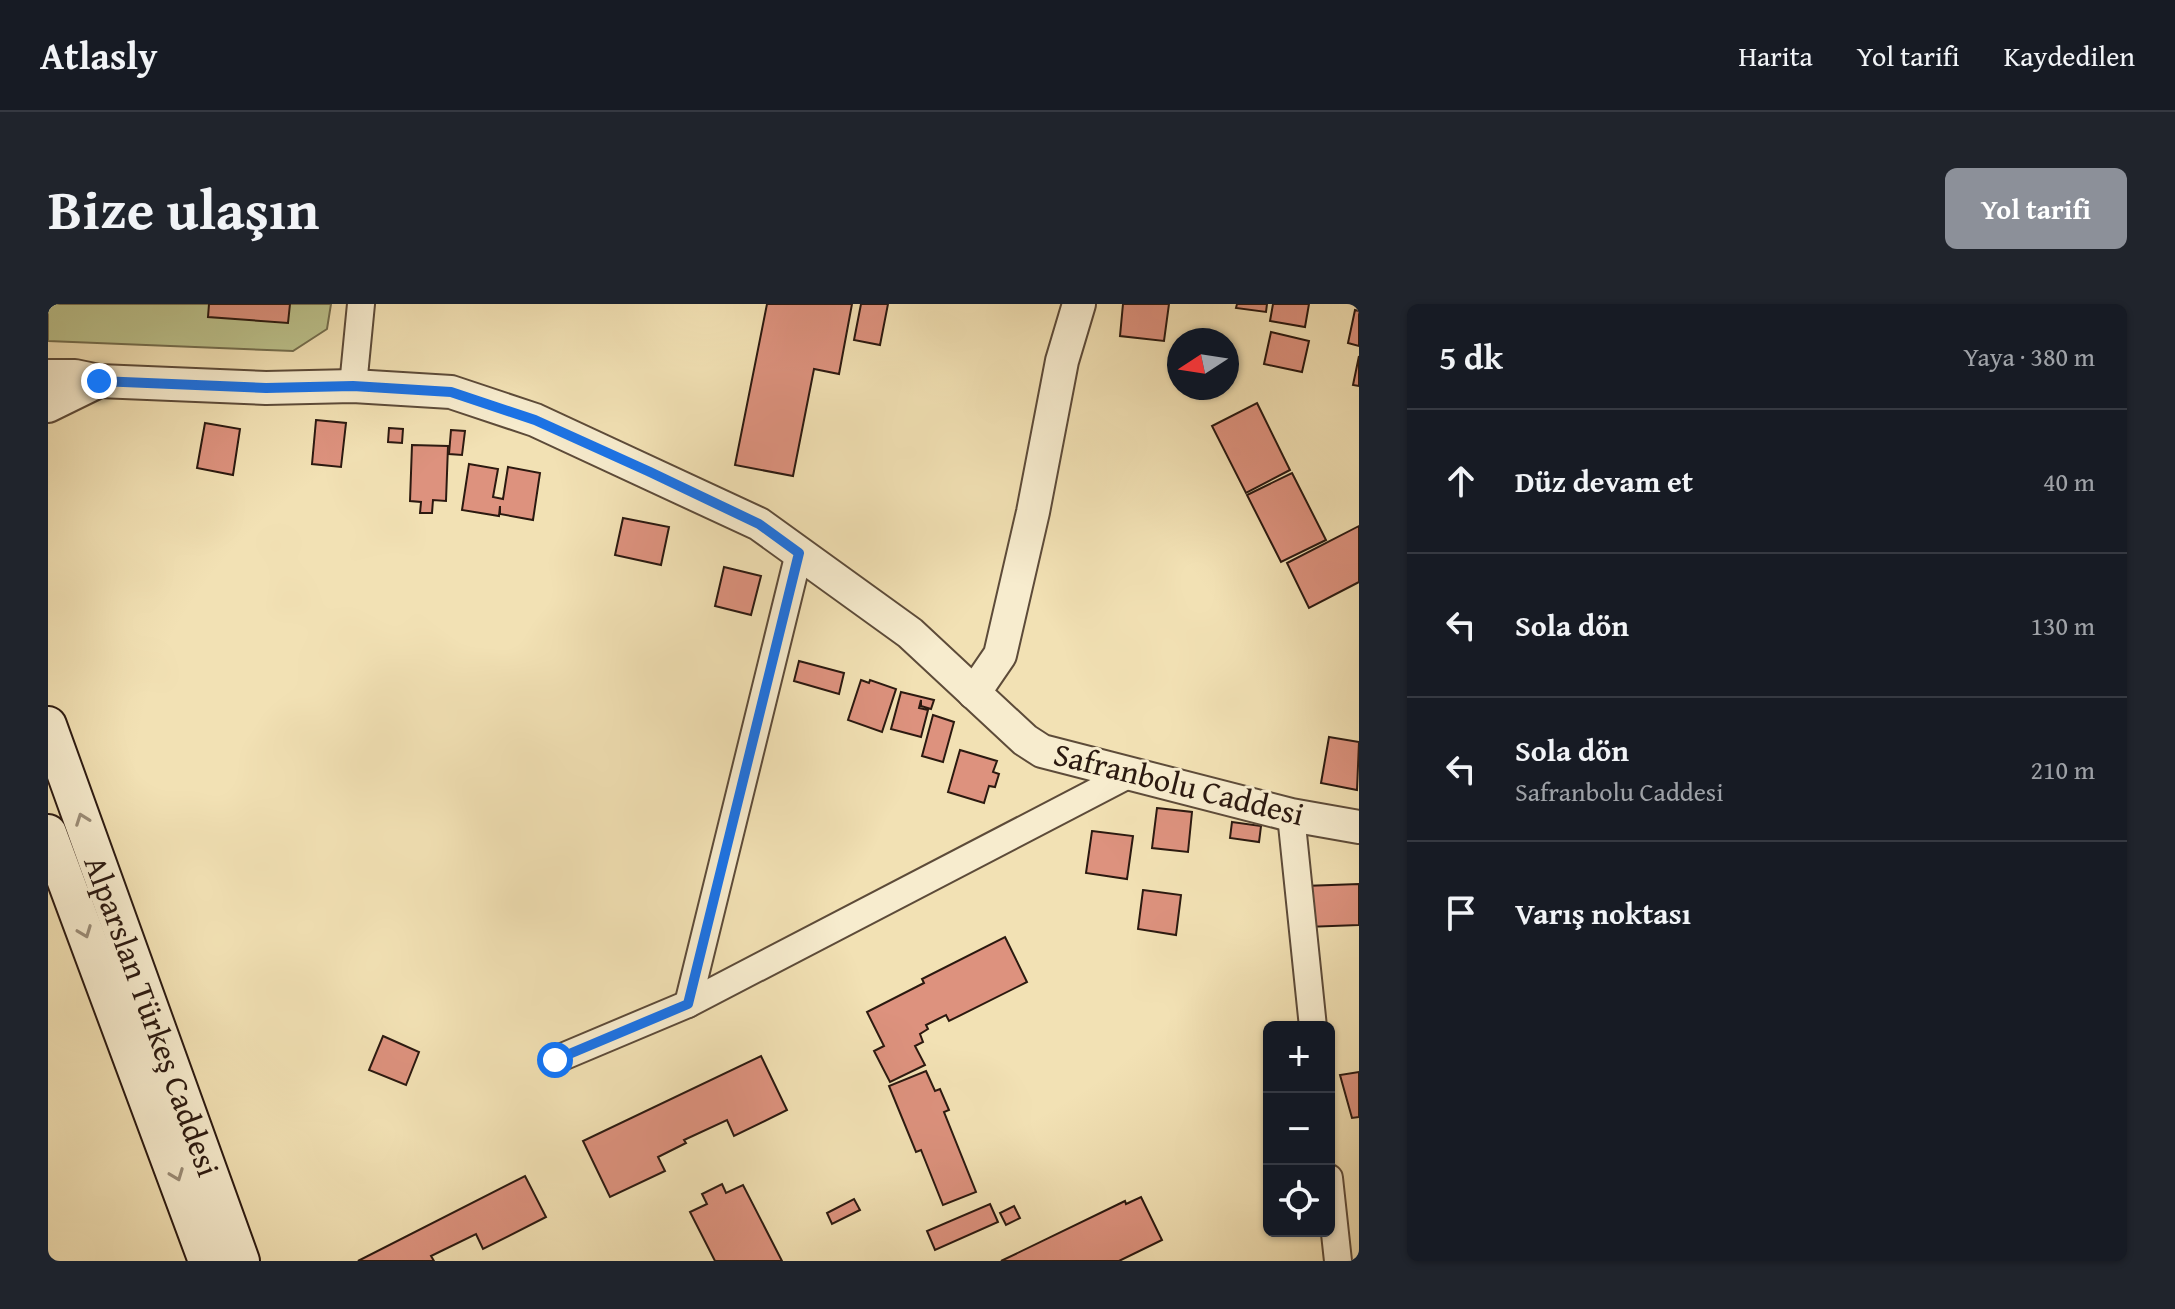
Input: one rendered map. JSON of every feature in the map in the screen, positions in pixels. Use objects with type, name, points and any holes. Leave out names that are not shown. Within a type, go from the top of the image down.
[{"type":"main road","name":"Alparslan Türkeş Caddesi","points":[[48,725],[241,1261]]},
{"type":"main road","name":"Alparslan Türkeş Caddesi","points":[[48,833],[207,1261]]},
{"type":"street","points":[[353,386],[361,304]]},
{"type":"street","points":[[974,693],[1000,655],[1033,512],[1062,361],[1079,304]]},
{"type":"street","name":"Safranbolu Caddesi","points":[[48,376],[266,388],[353,386],[451,392],[535,420],[759,524],[910,633],[1025,740],[1042,751],[1291,815],[1359,827]]},
{"type":"street","points":[[48,406],[99,381]]},
{"type":"street","points":[[688,1004],[799,553]]},
{"type":"street","points":[[555,1060],[688,1004],[1130,774]]},
{"type":"street","points":[[1291,815],[1312,1021]]},
{"type":"street","points":[[1335,1233],[1338,1261]]},
{"type":"green space","points":[[48,304],[331,304],[327,329],[293,351],[48,341]]},
{"type":"building","points":[[209,304],[290,304],[288,323],[208,317]]},
{"type":"building","points":[[767,304],[852,304],[839,374],[814,369],[793,476],[735,465]]},
{"type":"building","points":[[861,304],[888,304],[880,345],[854,340]]},
{"type":"building","points":[[1123,304],[1169,304],[1164,341],[1120,336]]},
{"type":"building","points":[[1237,304],[1267,304],[1266,312],[1236,308]]},
{"type":"building","points":[[1273,304],[1309,304],[1305,327],[1270,321]]},
{"type":"building","points":[[1355,310],[1359,311],[1359,346],[1348,343]]},
{"type":"building","points":[[1271,332],[1309,341],[1302,372],[1264,364]]},
{"type":"building","points":[[1359,356],[1359,386],[1353,385]]},
{"type":"building","points":[[1257,403],[1290,470],[1246,493],[1212,426]]},
{"type":"building","points":[[316,420],[346,423],[341,467],[312,464]]},
{"type":"building","points":[[205,423],[240,429],[233,475],[197,468]]},
{"type":"building","points":[[389,428],[403,429],[402,443],[388,442]]},
{"type":"building","points":[[451,430],[465,431],[462,455],[449,454]]},
{"type":"building","points":[[412,445],[448,446],[446,501],[433,500],[432,513],[420,513],[421,502],[410,501]]},
{"type":"building","points":[[469,464],[498,469],[493,497],[503,499],[508,467],[540,473],[533,520],[500,514],[500,506],[499,516],[462,510]]},
{"type":"building","points":[[1292,473],[1326,540],[1281,562],[1247,495]]},
{"type":"building","points":[[623,518],[669,527],[661,565],[615,555]]},
{"type":"building","points":[[1359,526],[1359,582],[1309,608],[1287,563]]},
{"type":"building","points":[[724,567],[761,576],[751,615],[715,606]]},
{"type":"building","points":[[799,661],[844,673],[839,694],[794,681]]},
{"type":"building","points":[[861,680],[896,689],[882,732],[848,720]]},
{"type":"building","points":[[901,692],[934,700],[931,709],[921,706],[921,700],[919,708],[928,710],[921,737],[891,729]]},
{"type":"building","points":[[933,715],[954,722],[943,762],[922,756]]},
{"type":"building","points":[[1329,737],[1359,742],[1357,790],[1321,783]]},
{"type":"building","points":[[960,750],[997,761],[993,772],[999,774],[995,787],[989,786],[984,803],[948,792]]},
{"type":"building","points":[[1157,808],[1192,812],[1188,852],[1152,848]]},
{"type":"building","points":[[1232,822],[1261,826],[1259,842],[1230,838]]},
{"type":"building","points":[[1092,831],[1133,836],[1127,879],[1086,873]]},
{"type":"building","points":[[1359,884],[1359,925],[1306,927],[1304,886]]},
{"type":"building","points":[[1143,890],[1181,895],[1176,935],[1138,929]]},
{"type":"building","points":[[1005,937],[1027,982],[949,1021],[946,1015],[926,1025],[928,1029],[920,1034],[923,1042],[915,1046],[925,1065],[890,1082],[874,1051],[884,1046],[867,1012],[924,983],[922,979]]},
{"type":"building","points":[[383,1036],[419,1052],[406,1085],[369,1070]]},
{"type":"building","points":[[761,1056],[787,1110],[734,1136],[727,1120],[684,1140],[686,1143],[658,1157],[665,1171],[610,1197],[583,1141]]},
{"type":"building","points":[[926,1071],[935,1091],[940,1089],[949,1110],[944,1112],[976,1192],[943,1205],[921,1150],[916,1152],[889,1086]]},
{"type":"building","points":[[1359,1072],[1359,1117],[1352,1118],[1340,1075]]},
{"type":"building","points":[[525,1176],[546,1217],[483,1249],[476,1234],[431,1256],[434,1261],[358,1261]]},
{"type":"building","points":[[722,1184],[726,1193],[743,1185],[782,1261],[715,1261],[690,1212],[707,1204],[702,1194]]},
{"type":"building","points":[[1141,1197],[1162,1240],[1119,1261],[1001,1261],[1125,1201],[1126,1204]]},
{"type":"building","points":[[854,1199],[860,1210],[832,1224],[827,1213]]},
{"type":"building","points":[[990,1204],[998,1222],[935,1250],[927,1231]]},
{"type":"building","points":[[1014,1206],[1020,1218],[1006,1225],[1000,1213]]},
{"type":"route","points":[[99,381],[266,388],[353,386],[451,392],[535,420],[650,472],[759,524],[799,553],[688,1004],[555,1060]]}]
